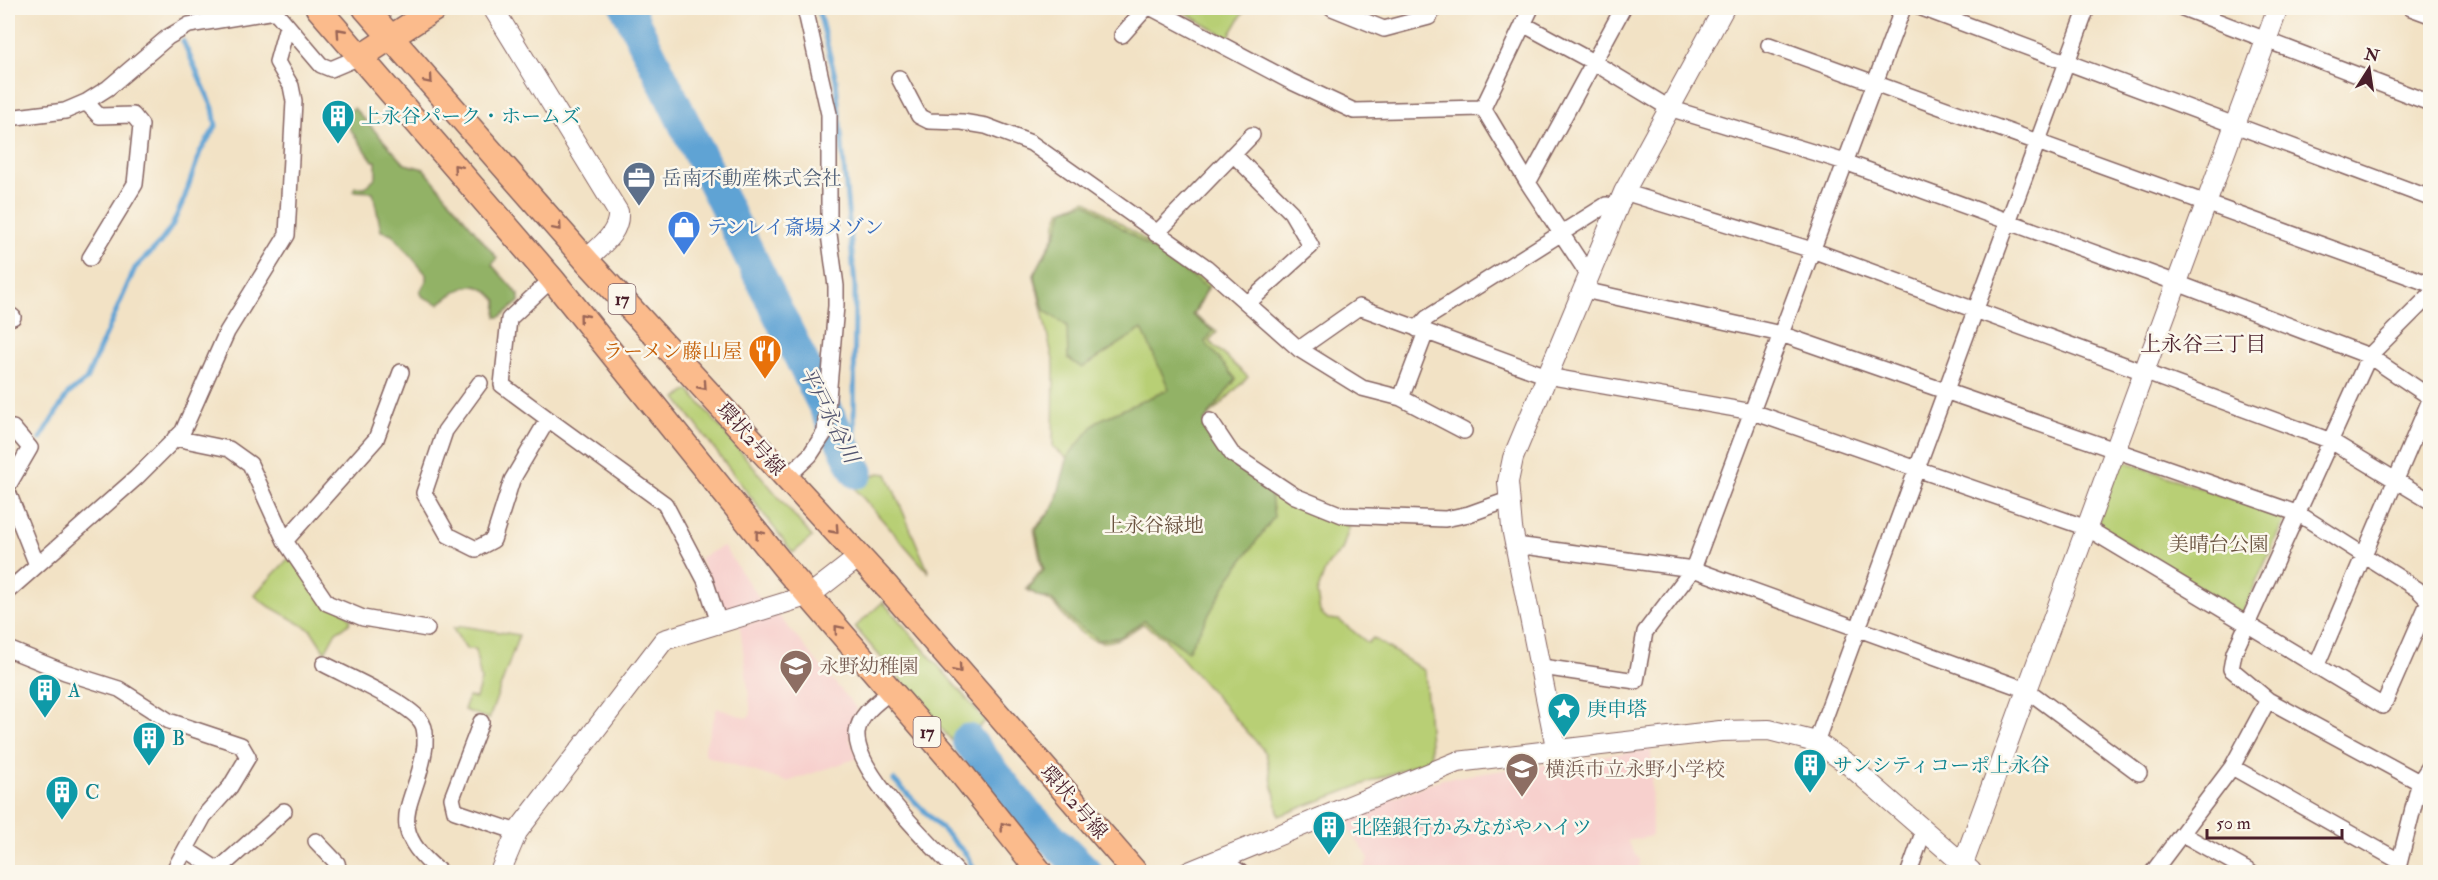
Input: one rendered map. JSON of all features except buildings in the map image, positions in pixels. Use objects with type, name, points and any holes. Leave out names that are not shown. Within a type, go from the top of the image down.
[{"type":"main road","name":"17","points":[[318,8],[362,56],[552,279],[810,595],[969,782],[1040,873]]},
{"type":"main road","name":"環状2号線","points":[[365,8],[586,260],[859,557],[1135,873]]},
{"type":"main road","points":[[362,56],[436,8]]},
{"type":"street","points":[[492,8],[618,212],[619,222],[614,232],[586,260]]},
{"type":"street","points":[[786,478],[810,455],[825,432],[832,371],[836,286],[829,234],[829,114],[805,8]]},
{"type":"street","points":[[1122,36],[1146,8]]},
{"type":"street","points":[[1152,8],[1290,81],[1354,111],[1483,108]]},
{"type":"street","points":[[1332,8],[1384,29],[1429,17],[1434,8]]},
{"type":"street","points":[[1483,108],[1531,8]]},
{"type":"street","points":[[1528,183],[1623,8]]},
{"type":"street","points":[[1557,752],[1508,500],[1513,458],[1621,200],[1724,8]]},
{"type":"street","points":[[1542,667],[1636,681],[1645,632],[1693,568],[1903,8]]},
{"type":"street","points":[[1922,8],[2235,125],[2428,192]]},
{"type":"street","points":[[1816,742],[2087,8]]},
{"type":"street","points":[[2182,8],[2430,103]]},
{"type":"street","points":[[1189,873],[1457,762],[1720,731],[1755,729],[1787,733],[1816,742],[1848,764],[1968,868],[2027,690],[2278,8]]},
{"type":"street","points":[[2411,8],[2430,15]]},
{"type":"street","points":[[8,118],[65,111],[86,102],[108,88],[168,37],[189,25],[275,10],[321,65],[331,69],[362,56]]},
{"type":"street","points":[[1523,24],[1669,108],[1845,162],[2369,356],[2430,398],[2316,667]]},
{"type":"street","points":[[8,591],[136,478],[183,431],[227,332],[287,235],[294,101],[291,86],[277,62],[287,26]]},
{"type":"street","points":[[1769,45],[2430,284]]},
{"type":"street","points":[[899,78],[919,116],[929,121],[962,122],[986,126],[1031,143],[1156,234],[1206,267],[1299,349],[1362,388],[1401,398],[1464,431]]},
{"type":"street","points":[[86,102],[99,116],[132,116],[141,125],[135,184],[90,258]]},
{"type":"street","points":[[1299,349],[1359,307],[1547,376],[1753,412],[2087,528],[2383,706],[2429,601],[2417,589],[2299,514],[1781,334],[1587,283],[1562,234],[1483,108]]},
{"type":"street","points":[[1156,234],[1252,135]]},
{"type":"street","points":[[1234,155],[1291,212],[1311,246],[1248,303]]},
{"type":"street","points":[[1401,398],[1421,330],[1427,318],[1606,205],[1621,200],[1812,250],[2331,441],[2430,501]]},
{"type":"street","points":[[552,279],[509,319],[502,385],[665,504],[705,580],[719,623]]},
{"type":"street","points":[[2425,784],[2268,700],[2231,669],[2234,653],[2369,356],[2430,296]]},
{"type":"street","points":[[285,541],[376,440],[401,372]]},
{"type":"street","points":[[480,383],[445,431],[424,493],[448,536],[476,549],[493,540],[512,480],[548,418]]},
{"type":"street","points":[[1210,421],[1232,454],[1295,496],[1342,515],[1445,519],[1469,514],[1508,500]]},
{"type":"street","points":[[8,486],[30,448],[12,428]]},
{"type":"street","points":[[175,438],[229,448],[250,464],[285,541],[327,603],[363,618],[427,628]]},
{"type":"street","points":[[8,492],[37,565]]},
{"type":"street","points":[[1516,544],[1693,568],[2027,690],[2139,773]]},
{"type":"street","points":[[500,873],[517,832],[664,640],[810,595],[859,557]]},
{"type":"street","points":[[8,649],[65,672],[120,689],[169,721],[241,745],[248,757],[231,787],[204,816],[173,873]]},
{"type":"street","points":[[324,664],[410,709],[421,722],[426,732],[424,757],[407,805],[405,824],[420,855],[440,873]]},
{"type":"street","points":[[891,691],[866,712],[861,723],[857,733],[863,755],[877,785],[957,873]]},
{"type":"street","points":[[2153,873],[2184,835],[2232,767],[2268,700]]},
{"type":"street","points":[[481,722],[452,798],[455,811],[517,832]]},
{"type":"street","points":[[2232,767],[2398,867],[2430,766]]},
{"type":"street","points":[[187,850],[218,870],[284,811]]},
{"type":"street","points":[[1909,873],[1924,830]]},
{"type":"street","points":[[2184,835],[2250,873]]},
{"type":"street","points":[[316,841],[337,863],[339,873]]},
{"type":"street","points":[[1220,859],[1240,873]]},
{"type":"shaded area","points":[[723,546],[762,602],[721,613],[700,558]]},
{"type":"shaded area","name":"永野幼稚園","points":[[778,615],[857,709],[850,739],[858,758],[787,782],[706,756],[704,750],[717,708],[746,718],[751,714],[740,626]]},
{"type":"shaded area","name":"横浜市立永野小学校","points":[[1651,749],[1652,836],[1627,841],[1639,860],[1638,872],[1337,872],[1345,869],[1363,869],[1369,858],[1341,818],[1442,779]]},
{"type":"green space","points":[[1177,8],[1246,8],[1228,38]]},
{"type":"green space","points":[[354,108],[405,164],[424,169],[497,258],[492,265],[519,295],[519,302],[500,317],[496,317],[497,301],[483,288],[476,286],[462,289],[439,304],[423,297],[420,292],[426,281],[426,274],[392,234],[381,231],[373,192],[353,191],[355,187],[365,187],[376,177],[376,161],[373,161],[342,118]]},
{"type":"green space","name":"上永谷緑地","points":[[1086,200],[1210,284],[1194,315],[1217,332],[1209,341],[1248,377],[1203,422],[1214,447],[1272,487],[1351,522],[1342,550],[1329,563],[1317,593],[1320,612],[1328,619],[1339,620],[1368,643],[1373,638],[1425,671],[1431,759],[1279,816],[1266,753],[1164,638],[1143,624],[1115,640],[1106,642],[1089,638],[1067,621],[1051,602],[1026,589],[1042,569],[1034,529],[1055,506],[1069,460],[1053,447],[1054,364],[1034,275],[1055,234],[1056,222],[1061,210]]},
{"type":"green space","points":[[1086,203],[1208,288],[1192,315],[1213,331],[1205,342],[1236,379],[1204,421],[1216,448],[1271,495],[1274,517],[1231,576],[1188,651],[1144,621],[1120,637],[1099,640],[1074,623],[1051,599],[1038,596],[1028,589],[1044,570],[1036,530],[1055,505],[1068,456],[1097,421],[1169,389],[1142,329],[1082,368],[1068,358],[1067,326],[1044,310],[1034,275],[1056,234],[1064,209]]},
{"type":"green space","points":[[689,390],[812,537],[793,553],[676,398]]},
{"type":"green space","name":"美晴台公園","points":[[2121,460],[2285,518],[2242,614],[2097,525]]},
{"type":"green space","points":[[879,473],[887,474],[929,573],[856,490],[856,486]]},
{"type":"green space","points":[[289,558],[351,619],[349,624],[336,632],[325,652],[311,630],[265,604],[254,595]]},
{"type":"green space","points":[[883,602],[986,721],[957,747],[855,627]]},
{"type":"green space","points":[[462,626],[519,635],[489,719],[464,710],[468,697],[476,698],[481,680],[475,649],[466,649],[453,629]]},
{"type":"waterway","name":"平戸永谷川","points":[[627,8],[857,472]]},
{"type":"waterway","name":"平戸永谷川","points":[[818,8],[836,80],[855,286],[854,416],[857,472]]},
{"type":"waterway","points":[[40,439],[68,394],[86,380],[135,268],[159,244],[172,226],[200,152],[216,126],[213,108],[183,41]]},
{"type":"waterway","name":"平戸永谷川","points":[[968,740],[1024,811],[1086,872]]},
{"type":"waterway","points":[[894,780],[967,855],[975,872]]},
{"type":"place","name":"上永谷パーク・ホームズ","points":[[338,145]]},
{"type":"place","name":"岳南不動産株式会社","points":[[639,207]]},
{"type":"place","name":"テンレイ斎場メゾン","points":[[684,256]]},
{"type":"place","name":"ラーメン藤山屋","points":[[765,380]]},
{"type":"place","name":"永野幼稚園","points":[[796,695]]},
{"type":"place","name":"A","points":[[45,719]]},
{"type":"place","name":"庚申塔","points":[[1564,738]]},
{"type":"place","name":"B","points":[[149,767]]},
{"type":"place","name":"サンシティコーポ上永谷","points":[[1810,794]]},
{"type":"place","name":"横浜市立永野小学校","points":[[1522,798]]},
{"type":"place","name":"C","points":[[62,821]]},
{"type":"place","name":"北陸銀行かみながやハイツ","points":[[1329,856]]},
{"type":"district","name":"上永谷三丁目","points":[[2203,344]]}]
